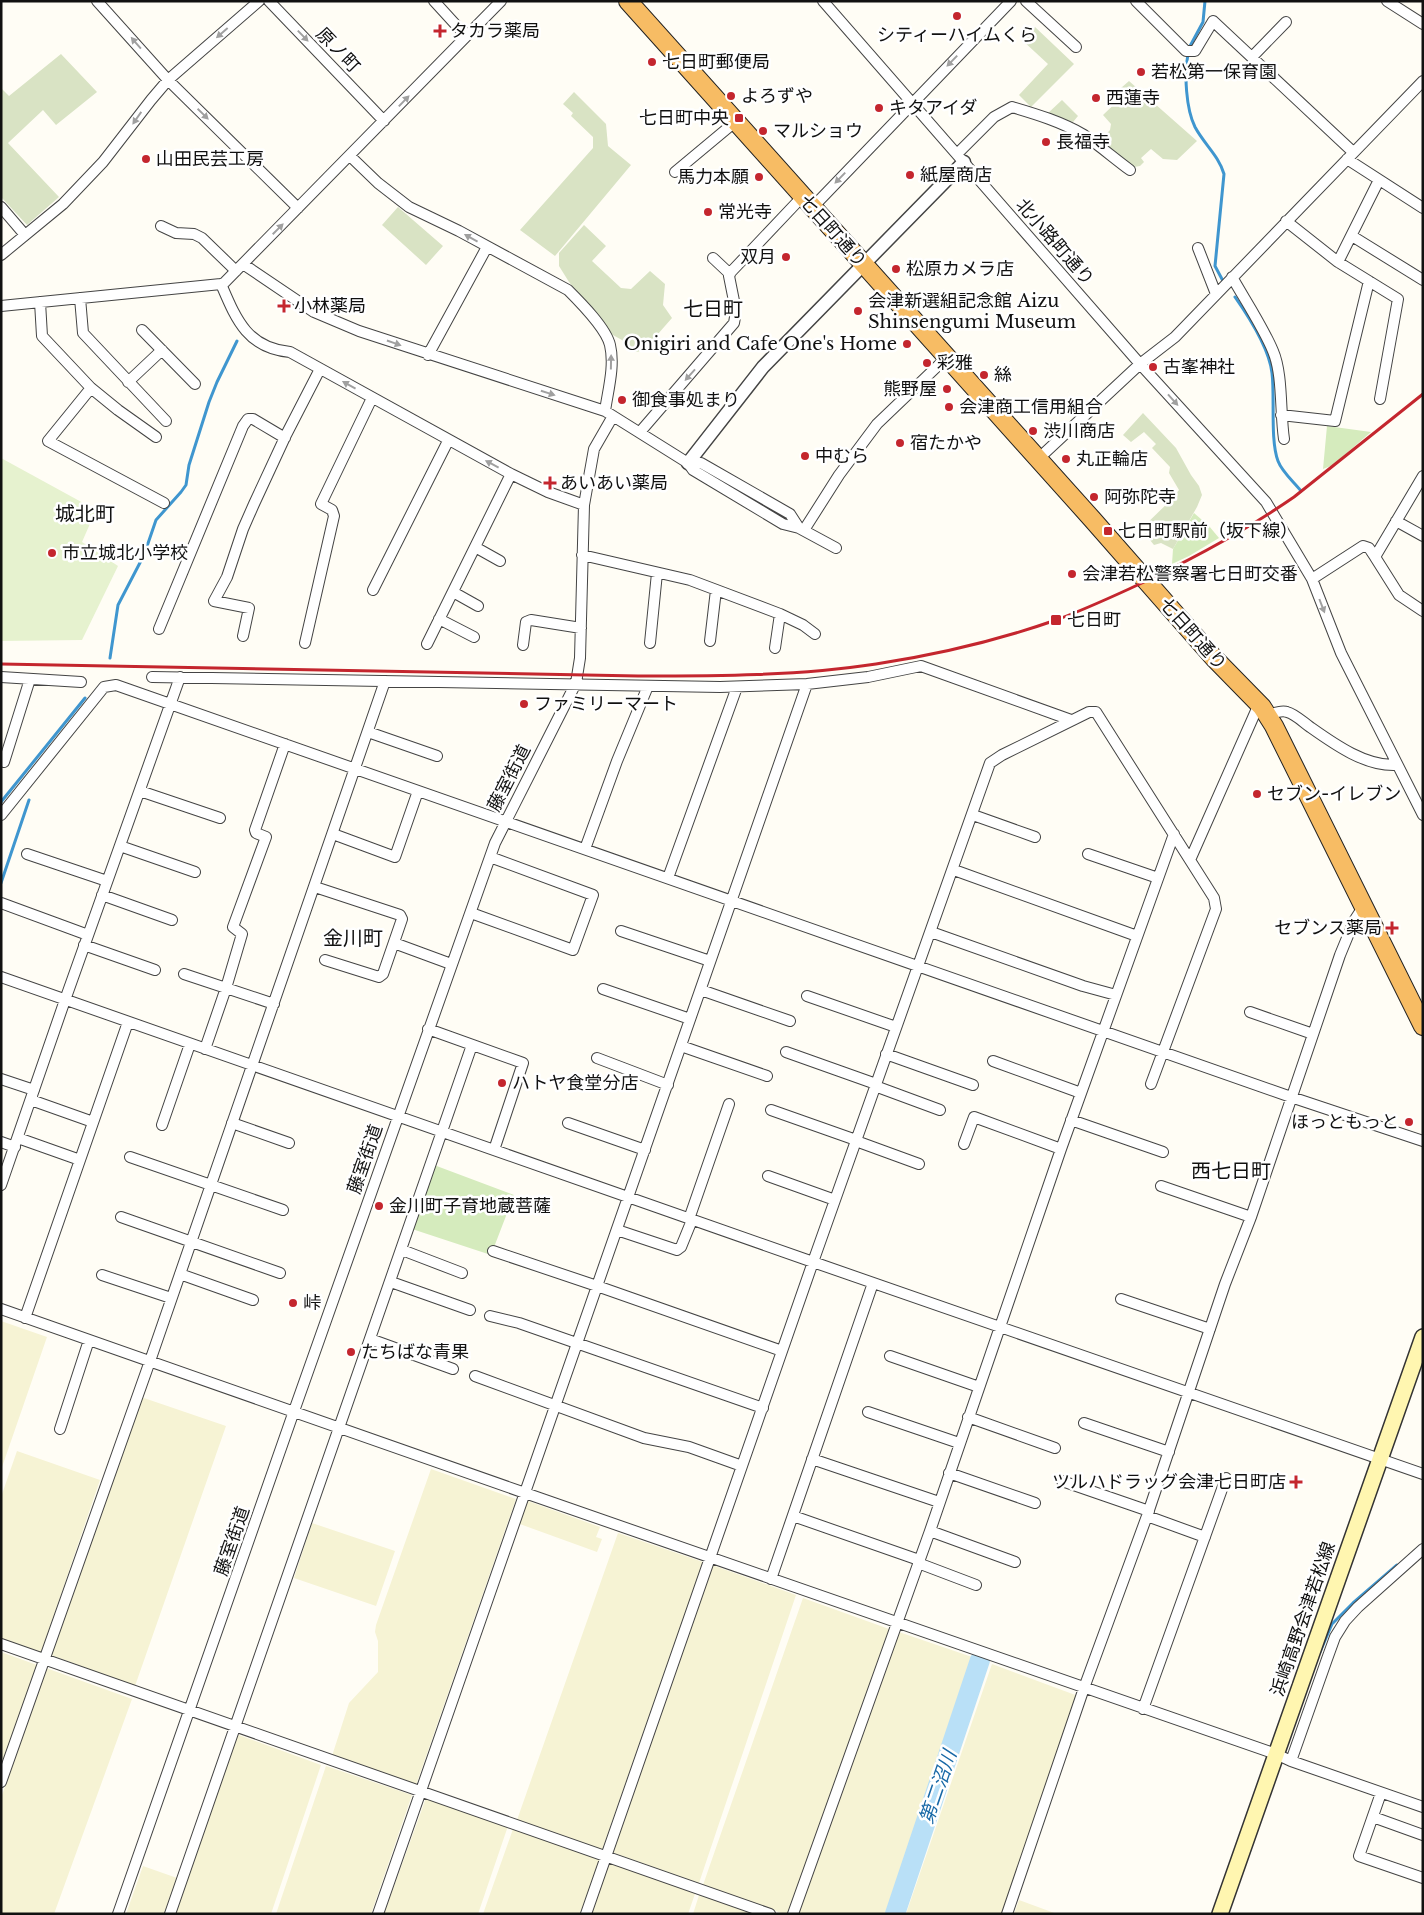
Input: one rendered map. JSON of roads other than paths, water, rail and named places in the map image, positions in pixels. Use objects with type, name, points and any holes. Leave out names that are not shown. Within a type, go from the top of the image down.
[{"type":"highway","name":"七日町通り","points":[[628,1],[1214,658],[1264,710],[1423,1026]]},
{"type":"main road","name":"浜崎高野会津若松線","points":[[1220,1914],[1423,1337]]},
{"type":"street","points":[[97,1],[168,80],[298,208]]},
{"type":"street","points":[[1,255],[63,204],[103,162],[168,80],[259,1]]},
{"type":"street","name":"原ノ町","points":[[269,1],[384,121]]},
{"type":"street","points":[[434,1],[466,36]]},
{"type":"street","points":[[1,306],[221,284],[350,156],[501,1]]},
{"type":"street","name":"北小路町通り","points":[[823,1],[1140,364],[1266,502],[1312,579],[1341,653],[1423,815]]},
{"type":"street","points":[[730,274],[912,102],[1011,1]]},
{"type":"street","points":[[1026,1],[1076,47]]},
{"type":"street","points":[[1136,1],[1190,51],[1213,21],[1252,57],[1350,155],[1379,180],[1423,208]]},
{"type":"street","points":[[1387,1],[1423,24]]},
{"type":"street","points":[[1252,57],[1286,22]]},
{"type":"street","points":[[1037,460],[1140,364],[1175,337],[1350,155],[1422,84]]},
{"type":"street","points":[[688,463],[763,367],[863,264],[960,158],[994,117],[1012,107],[1034,114],[1084,135],[1130,170]]},
{"type":"street","points":[[675,172],[735,122]]},
{"type":"street","points":[[350,156],[378,183],[409,207],[568,290],[602,330],[610,344],[612,362],[609,413]]},
{"type":"street","points":[[1338,262],[1379,180]]},
{"type":"street","points":[[1,207],[26,235]]},
{"type":"street","points":[[1286,222],[1338,262],[1398,299],[1380,399]]},
{"type":"street","points":[[161,226],[176,233],[194,234],[202,238],[240,267],[314,312],[359,331],[609,413],[688,463],[702,464],[790,514],[802,529],[836,548]]},
{"type":"street","points":[[1352,236],[1423,280]]},
{"type":"street","points":[[428,355],[487,247]]},
{"type":"street","points":[[1198,248],[1216,294]]},
{"type":"street","points":[[640,432],[734,323],[736,311],[730,274],[713,258]]},
{"type":"street","points":[[1232,277],[1274,352],[1279,379],[1284,439]]},
{"type":"street","points":[[1281,415],[1335,421],[1369,281]]},
{"type":"street","points":[[221,284],[235,316],[249,336],[278,351],[290,352],[448,441],[511,474],[548,492],[584,505]]},
{"type":"street","points":[[80,298],[83,334],[166,421]]},
{"type":"street","points":[[40,302],[42,336],[91,388],[156,437]]},
{"type":"street","points":[[142,330],[195,384]]},
{"type":"street","points":[[128,382],[162,350]]},
{"type":"street","points":[[802,529],[877,424],[946,358]]},
{"type":"street","points":[[243,636],[249,608],[214,601],[232,565],[243,529],[285,438],[320,369]]},
{"type":"street","points":[[91,388],[48,441],[164,503]]},
{"type":"street","points":[[305,643],[334,516],[332,510],[321,504],[372,398]]},
{"type":"street","name":"藤室街道","points":[[118,1914],[490,857],[505,822],[576,683],[580,668],[584,505],[594,449],[609,413]]},
{"type":"street","points":[[159,629],[243,426],[248,419],[253,419],[285,438]]},
{"type":"street","points":[[372,590],[448,441]]},
{"type":"street","points":[[427,644],[511,474]]},
{"type":"street","points":[[1375,557],[1423,476]]},
{"type":"street","points":[[1396,521],[1423,536]]},
{"type":"street","points":[[1312,579],[1362,546],[1369,548],[1399,595],[1423,611]]},
{"type":"street","points":[[475,547],[500,561]]},
{"type":"street","points":[[582,555],[690,580],[780,614],[803,625],[815,634]]},
{"type":"street","points":[[650,643],[657,573]]},
{"type":"street","points":[[710,640],[716,590]]},
{"type":"street","points":[[453,592],[478,606]]},
{"type":"street","points":[[775,648],[780,614]]},
{"type":"street","points":[[439,619],[474,638]]},
{"type":"street","points":[[524,645],[526,622],[531,620],[581,628]]},
{"type":"street","points":[[152,677],[737,687],[807,684],[868,677],[921,666],[1071,720]]},
{"type":"street","points":[[1,677],[81,682]]},
{"type":"street","points":[[1,1186],[64,1000],[180,677]]},
{"type":"street","points":[[4,762],[30,679]]},
{"type":"street","points":[[1,1782],[150,1361],[386,681]]},
{"type":"street","points":[[378,1914],[807,684]]},
{"type":"street","points":[[1,815],[104,687],[116,685],[1291,1097],[1423,1141]]},
{"type":"street","points":[[585,849],[617,761],[648,686]]},
{"type":"street","points":[[668,878],[737,687]]},
{"type":"street","points":[[1190,860],[1264,710],[1276,713],[1288,712],[1332,742],[1358,756],[1379,763],[1397,765]]},
{"type":"street","points":[[586,1914],[875,1085],[954,870],[990,763],[1002,755],[1089,712],[1096,712],[1214,898],[1216,909],[1151,1084]]},
{"type":"street","points":[[368,732],[437,756]]},
{"type":"street","points":[[205,1049],[242,934],[233,928],[266,837],[256,833],[255,830],[285,744]]},
{"type":"street","points":[[140,791],[220,818]]},
{"type":"street","points":[[333,834],[394,857],[418,791]]},
{"type":"street","points":[[973,814],[1035,837]]},
{"type":"street","points":[[793,1914],[930,1531],[1071,1120],[1174,834]]},
{"type":"street","points":[[120,846],[195,872]]},
{"type":"street","points":[[27,854],[108,881]]},
{"type":"street","points":[[1088,854],[1158,878]]},
{"type":"street","points":[[471,913],[573,950],[593,895],[490,857]]},
{"type":"street","points":[[954,870],[1137,936]]},
{"type":"street","points":[[315,887],[400,915],[402,919],[383,974],[379,977],[325,960]]},
{"type":"street","points":[[102,896],[172,920]]},
{"type":"street","points":[[1,903],[155,970]]},
{"type":"street","points":[[1007,1914],[1084,1688],[1148,1514],[1188,1393],[1251,1217],[1313,1034],[1350,930],[1363,907]]},
{"type":"street","points":[[621,931],[710,960]]},
{"type":"street","points":[[931,932],[1083,986],[1116,994]]},
{"type":"street","points":[[394,943],[451,964]]},
{"type":"street","points":[[184,974],[274,1004]]},
{"type":"street","points":[[1,977],[1423,1474]]},
{"type":"street","points":[[604,989],[690,1019]]},
{"type":"street","points":[[701,990],[790,1022]]},
{"type":"street","points":[[807,996],[896,1027]]},
{"type":"street","points":[[1250,1012],[1313,1034]]},
{"type":"street","points":[[25,1318],[128,1022]]},
{"type":"street","points":[[428,1029],[523,1063],[494,1150]]},
{"type":"street","points":[[162,1125],[190,1044]]},
{"type":"street","points":[[170,1914],[472,1045]]},
{"type":"street","points":[[681,1046],[767,1076]]},
{"type":"street","points":[[786,1052],[940,1110]]},
{"type":"street","points":[[886,1054],[973,1085]]},
{"type":"street","points":[[598,1058],[668,1085]]},
{"type":"street","points":[[993,1061],[1081,1093]]},
{"type":"street","points":[[1,1078],[32,1095],[93,1122]]},
{"type":"street","points":[[617,1230],[677,1250],[681,1247],[729,1104]]},
{"type":"street","points":[[772,1110],[919,1164]]},
{"type":"street","points":[[964,1144],[974,1117],[1061,1149]]},
{"type":"street","points":[[1071,1120],[1163,1152]]},
{"type":"street","points":[[232,1123],[289,1143]]},
{"type":"street","points":[[568,1123],[646,1150]]},
{"type":"street","points":[[1,1142],[16,1142],[80,1160]]},
{"type":"street","points":[[130,1157],[283,1210]]},
{"type":"street","points":[[768,1176],[835,1200]]},
{"type":"street","points":[[1161,1186],[1251,1217]]},
{"type":"street","points":[[121,1217],[280,1273]]},
{"type":"street","points":[[402,1250],[462,1273]]},
{"type":"street","points":[[493,1251],[782,1351]]},
{"type":"street","points":[[180,1274],[253,1300]]},
{"type":"street","points":[[102,1275],[172,1298]]},
{"type":"street","points":[[391,1282],[470,1310]]},
{"type":"street","points":[[771,1579],[873,1283]]},
{"type":"street","points":[[1121,1299],[1210,1330]]},
{"type":"street","points":[[1,1309],[1423,1807]]},
{"type":"street","points":[[490,1316],[518,1323],[762,1408]]},
{"type":"street","points":[[370,1339],[453,1369]]},
{"type":"street","points":[[60,1429],[89,1340]]},
{"type":"street","points":[[890,1356],[979,1387]]},
{"type":"street","points":[[475,1376],[644,1438],[689,1447],[742,1466]]},
{"type":"street","points":[[868,1412],[959,1443]]},
{"type":"street","points":[[968,1417],[1055,1448]]},
{"type":"street","points":[[1084,1423],[1169,1452]]},
{"type":"street","points":[[812,1459],[939,1502]]},
{"type":"street","points":[[949,1473],[1035,1503]]},
{"type":"street","points":[[1143,1709],[1226,1478]]},
{"type":"street","points":[[1062,1481],[1205,1537]]},
{"type":"street","points":[[793,1516],[976,1585]]},
{"type":"street","points":[[930,1531],[1015,1562]]},
{"type":"street","points":[[1290,1761],[1327,1659],[1345,1621],[1423,1549]]},
{"type":"street","points":[[1,1644],[770,1914]]},
{"type":"street","points":[[1382,1793],[1359,1856],[1423,1878]]},
{"type":"street","points":[[1373,1817],[1423,1835]]},
{"type":"waterway","points":[[1189,48],[1203,22],[1205,1]]},
{"type":"waterway","points":[[1188,54],[1186,71],[1187,91],[1192,120],[1219,161],[1224,174],[1215,266],[1223,281]]},
{"type":"waterway","points":[[1235,297],[1258,333],[1267,353],[1272,373],[1273,430],[1278,461],[1285,473],[1301,491]]},
{"type":"waterway","points":[[110,658],[118,605],[144,555],[156,520],[186,485],[189,465],[209,402],[237,341]]},
{"type":"waterway","points":[[1,802],[85,698]]},
{"type":"waterway","points":[[1,883],[29,800]]},
{"type":"waterway","points":[[1320,1652],[1332,1624],[1397,1565]]},
{"type":"waterway","name":"第二沼川","points":[[895,1914],[980,1660]]},
{"type":"railway","points":[[1,664],[698,676],[817,671],[921,656],[990,640],[1056,620],[1151,579],[1193,558],[1254,523],[1294,497],[1423,394]]},
{"type":"place","name":"シティーハイムくら","points":[[957,16]]},
{"type":"place","name":"タカラ薬局","points":[[440,31]]},
{"type":"place","name":"七日町郵便局","points":[[652,62]]},
{"type":"place","name":"若松第一保育園","points":[[1141,72]]},
{"type":"place","name":"よろずや","points":[[731,96]]},
{"type":"place","name":"西蓮寺","points":[[1096,98]]},
{"type":"place","name":"キタアイダ","points":[[879,108]]},
{"type":"place","name":"七日町中央","points":[[739,118]]},
{"type":"place","name":"マルショウ","points":[[763,131]]},
{"type":"place","name":"長福寺","points":[[1046,142]]},
{"type":"place","name":"山田民芸工房","points":[[146,159]]},
{"type":"place","name":"紙屋商店","points":[[910,175]]},
{"type":"place","name":"馬力本願","points":[[759,177]]},
{"type":"place","name":"常光寺","points":[[708,212]]},
{"type":"place","name":"双月","points":[[786,257]]},
{"type":"place","name":"松原カメラ店","points":[[896,269]]},
{"type":"place","name":"小林薬局","points":[[284,306]]},
{"type":"place","name":"会津新選組記念館 Aizu Shinsengumi Museum","points":[[858,311]]},
{"type":"place","name":"Onigiri and Cafe One's Home","points":[[907,344]]},
{"type":"place","name":"彩雅","points":[[927,363]]},
{"type":"place","name":"古峯神社","points":[[1153,367]]},
{"type":"place","name":"絲","points":[[984,375]]},
{"type":"place","name":"熊野屋","points":[[947,389]]},
{"type":"place","name":"御食事処まり","points":[[622,400]]},
{"type":"place","name":"会津商工信用組合","points":[[949,407]]},
{"type":"place","name":"渋川商店","points":[[1033,431]]},
{"type":"place","name":"宿たかや","points":[[900,443]]},
{"type":"place","name":"中むら","points":[[805,456]]},
{"type":"place","name":"丸正輪店","points":[[1066,459]]},
{"type":"place","name":"あいあい薬局","points":[[550,483]]},
{"type":"place","name":"阿弥陀寺","points":[[1094,497]]},
{"type":"place","name":"七日町駅前（坂下線）","points":[[1108,531]]},
{"type":"place","name":"市立城北小学校","points":[[52,553]]},
{"type":"place","name":"会津若松警察署七日町交番","points":[[1072,574]]},
{"type":"place","name":"七日町","points":[[1056,620]]},
{"type":"place","name":"ファミリーマート","points":[[524,704]]},
{"type":"place","name":"セブン-イレブン","points":[[1257,794]]},
{"type":"place","name":"セブンス薬局","points":[[1392,928]]},
{"type":"place","name":"ハトヤ食堂分店","points":[[502,1083]]},
{"type":"place","name":"ほっともっと","points":[[1409,1122]]},
{"type":"place","name":"金川町子育地蔵菩薩","points":[[379,1206]]},
{"type":"place","name":"峠","points":[[293,1303]]},
{"type":"place","name":"たちばな青果","points":[[351,1352]]},
{"type":"place","name":"ツルハドラッグ会津七日町店","points":[[1296,1482]]},
{"type":"district","name":"七日町","points":[[713,309]]},
{"type":"district","name":"城北町","points":[[85,514]]},
{"type":"district","name":"金川町","points":[[353,938]]},
{"type":"district","name":"西七日町","points":[[1231,1171]]}]
